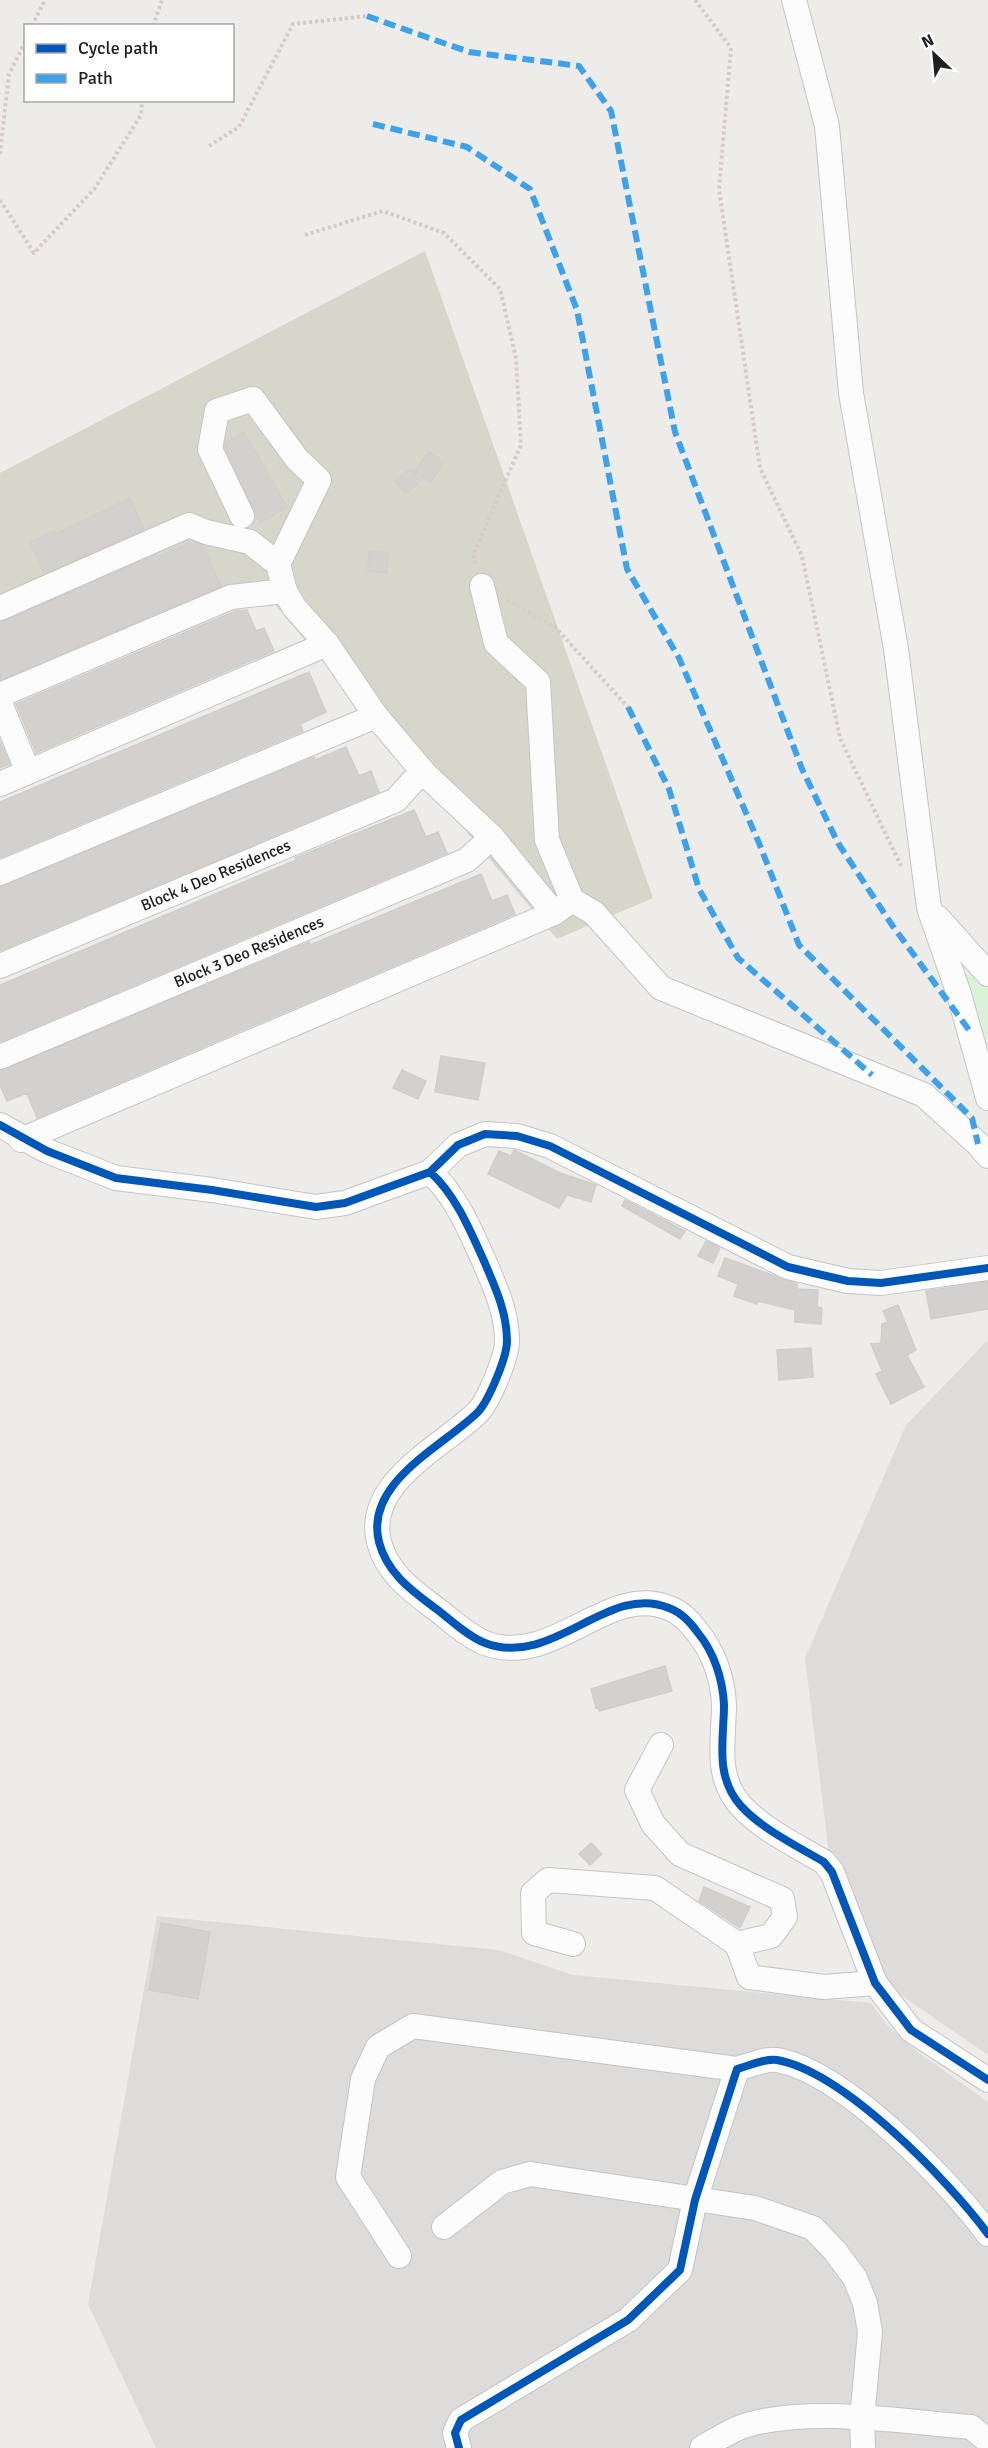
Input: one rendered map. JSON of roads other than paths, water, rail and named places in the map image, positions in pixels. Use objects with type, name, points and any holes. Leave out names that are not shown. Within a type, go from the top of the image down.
[{"type":"street","points":[[794,0],[827,126],[851,393],[896,649],[929,908],[959,994],[988,1098]]},
{"type":"street","points":[[242,516],[210,449],[217,411],[253,399],[297,459],[319,480],[278,564]]},
{"type":"street","points":[[0,608],[189,525],[206,532],[250,542],[278,564],[285,591],[294,607],[327,644],[376,716],[425,774],[563,906],[594,914],[661,988],[924,1095],[988,1156]]},
{"type":"street","points":[[482,586],[496,643],[538,681],[547,840],[563,906]]},
{"type":"street","points":[[0,695],[231,597],[285,591]]},
{"type":"street","points":[[0,784],[327,644]]},
{"type":"street","points":[[0,703],[28,772]]},
{"type":"street","points":[[0,873],[376,716]]},
{"type":"street","name":"Block 4 Deo Residences","points":[[0,966],[396,800],[413,781],[425,774]]},
{"type":"street","name":"Block 3 Deo Residences","points":[[0,1057],[467,860],[492,837]]},
{"type":"street","points":[[21,1140],[563,906]]},
{"type":"street","points":[[929,908],[988,974]]},
{"type":"street","points":[[0,1125],[21,1140],[74,1164],[116,1178],[212,1190],[316,1207],[345,1203],[430,1172],[458,1145],[485,1134],[517,1136],[550,1146],[788,1266],[848,1281],[882,1283],[988,1268]]},
{"type":"street","points":[[430,1172],[442,1183],[472,1234],[502,1302],[507,1342],[501,1368],[480,1410],[425,1453],[400,1478],[385,1499],[377,1528],[379,1543],[389,1566],[414,1593],[482,1642],[497,1646],[525,1646],[549,1642],[625,1605],[650,1602],[685,1617],[703,1638],[716,1664],[723,1688],[720,1749],[728,1783],[741,1805],[824,1862],[832,1872],[875,1983],[911,2030],[988,2080]]},
{"type":"street","points":[[661,1745],[637,1790],[653,1824],[680,1854],[782,1899],[785,1917],[771,1936],[737,1944]]},
{"type":"street","points":[[573,1944],[534,1933],[533,1893],[548,1880],[655,1888],[737,1944],[749,1977],[824,1987],[875,1983]]},
{"type":"street","points":[[399,2256],[348,2177],[363,2079],[378,2047],[413,2026],[737,2069],[775,2059],[814,2074],[888,2126],[966,2205],[988,2234]]},
{"type":"street","points":[[459,2448],[455,2433],[460,2420],[628,2320],[680,2270],[695,2200],[737,2069]]},
{"type":"street","points":[[444,2227],[502,2182],[530,2174],[755,2208],[813,2228],[835,2251],[855,2278],[865,2303],[870,2332],[862,2419],[863,2448]]},
{"type":"street","points":[[702,2448],[746,2425],[788,2417],[830,2416],[971,2427],[988,2441]]}]
